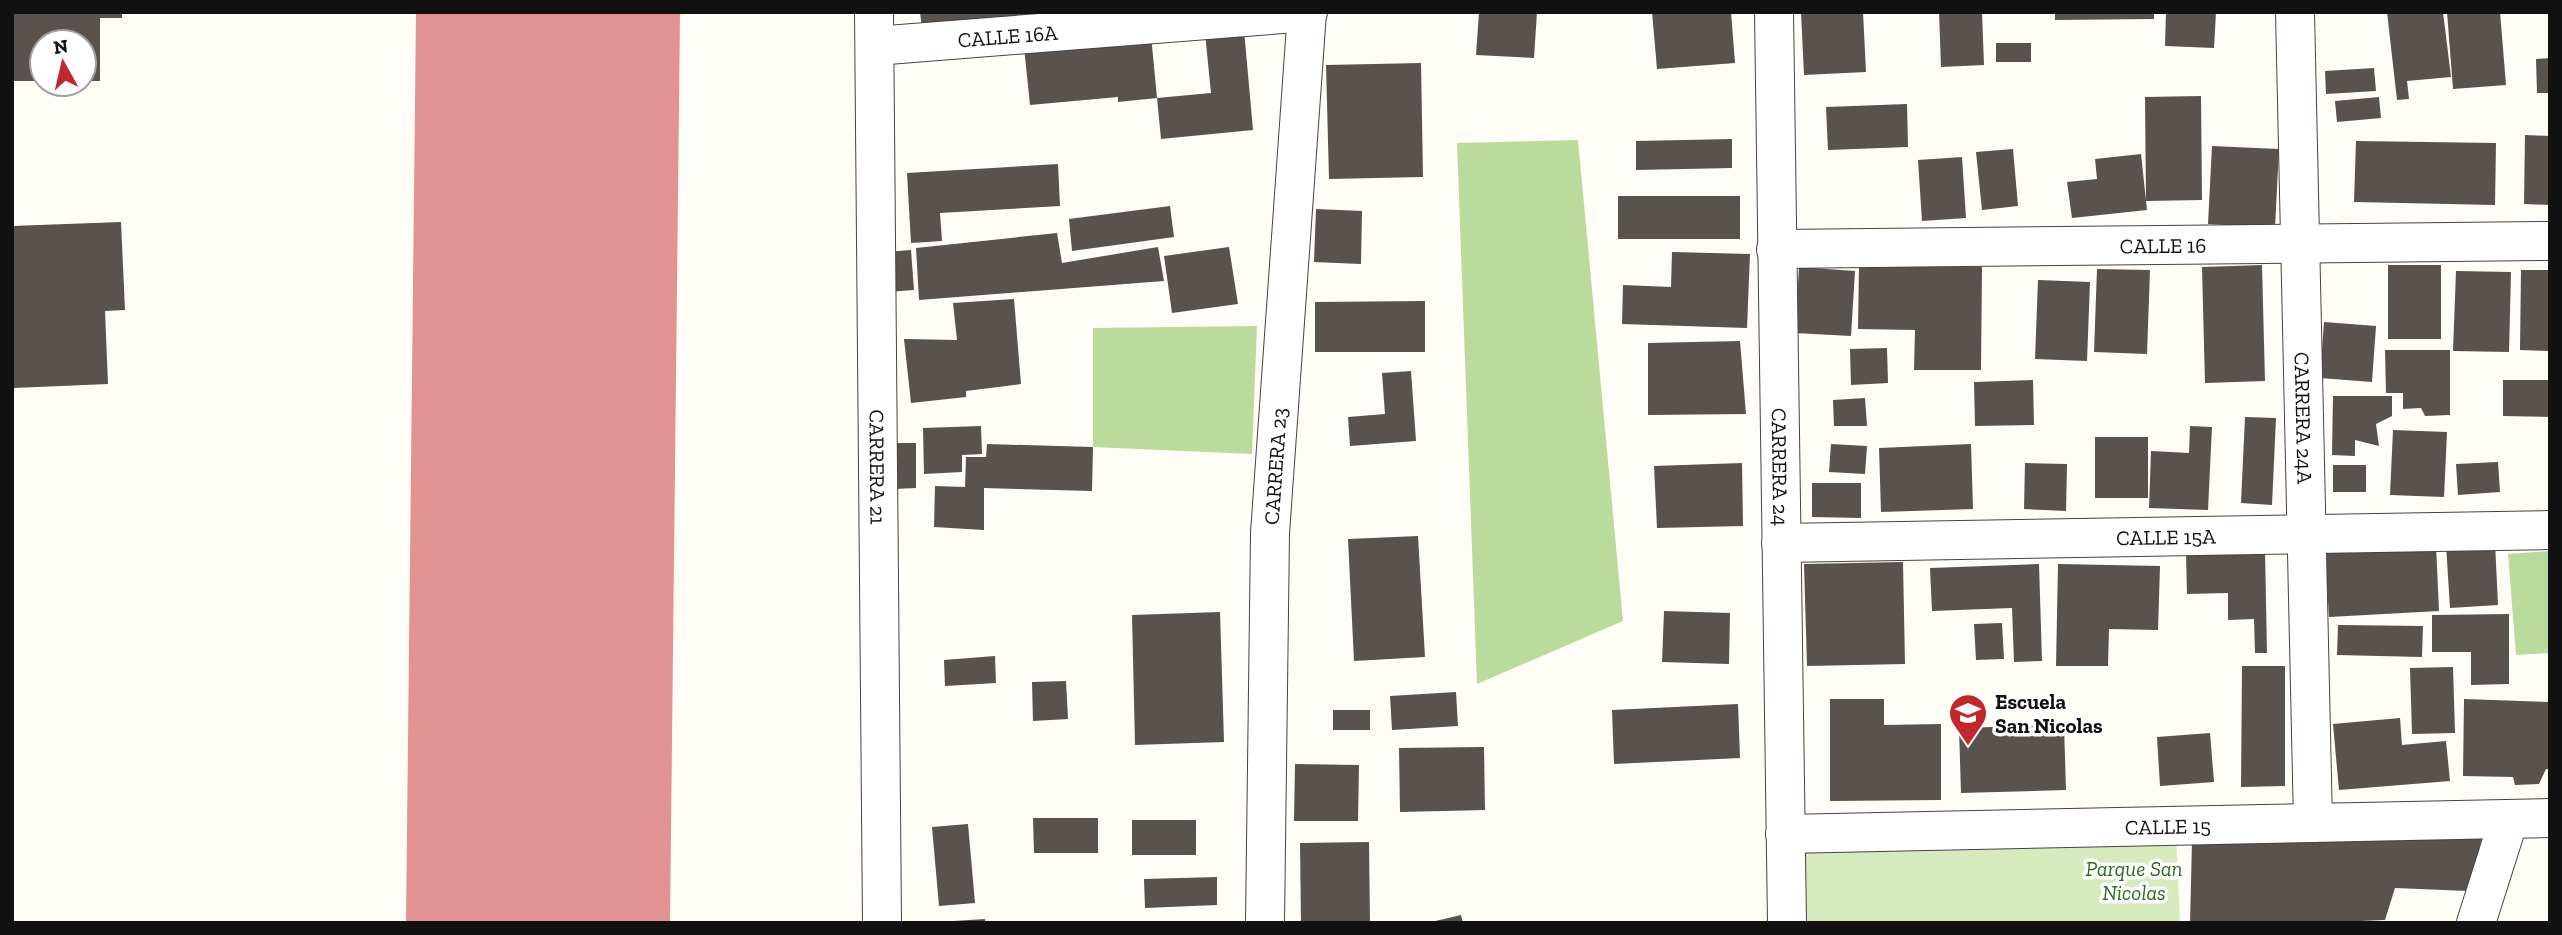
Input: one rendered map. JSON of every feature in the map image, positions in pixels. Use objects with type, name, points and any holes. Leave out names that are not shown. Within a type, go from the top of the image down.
[{"type":"street","name":"CALLE 16A","points":[[874,29],[1308,12]]},
{"type":"street","name":"CARRERA 23","points":[[1265,923],[1270,533],[1308,12]]},
{"type":"street","name":"CARRERA 24","points":[[1774,12],[1787,923]]},
{"type":"street","name":"CARRERA 24A","points":[[2295,12],[2314,823]]},
{"type":"street","name":"CARRERA 21","points":[[874,29],[883,923]]},
{"type":"street","name":"CALLE 16","points":[[1776,249],[2550,241]]},
{"type":"street","name":"CALLE 15A","points":[[1781,544],[2550,530]]},
{"type":"street","name":"CALLE 15","points":[[1785,834],[2550,818]]},
{"type":"street","points":[[2476,923],[2509,819]]},
{"type":"green space","points":[[1578,140],[1623,621],[1477,684],[1457,143]]},
{"type":"green space","points":[[1257,326],[1252,454],[1093,447],[1093,328]]},
{"type":"green space","points":[[2550,551],[2550,653],[2516,655],[2508,554]]},
{"type":"green space","name":"Parque San Nicolas","points":[[2176,835],[2180,923],[1796,923],[1793,853]]},
{"type":"building","points":[[12,12],[122,12],[122,18],[100,18],[100,81],[98,28],[28,28],[28,81],[12,81]]},
{"type":"building","points":[[920,12],[1103,12],[923,37]]},
{"type":"building","points":[[1479,12],[1537,12],[1534,58],[1476,55]]},
{"type":"building","points":[[1652,12],[1731,12],[1735,63],[1657,69]]},
{"type":"building","points":[[1801,12],[1863,12],[1866,72],[1804,75]]},
{"type":"building","points":[[1939,12],[1982,12],[1984,65],[1941,67]]},
{"type":"building","points":[[2055,12],[2154,12],[2154,19],[2055,20]]},
{"type":"building","points":[[2166,12],[2216,12],[2214,48],[2165,46]]},
{"type":"building","points":[[2387,12],[2443,12],[2451,77],[2407,81],[2409,99],[2397,100]]},
{"type":"building","points":[[2447,12],[2500,12],[2506,85],[2453,89]]},
{"type":"building","points":[[1244,30],[1253,130],[1161,139],[1157,98],[1211,93],[1205,33]]},
{"type":"building","points":[[1151,35],[1157,98],[1118,102],[1118,97],[1030,105],[1024,47]]},
{"type":"building","points":[[1996,43],[2031,43],[2031,62],[1996,62]]},
{"type":"building","points":[[2550,58],[2550,93],[2537,93],[2536,59]]},
{"type":"building","points":[[1421,63],[1423,177],[1329,179],[1326,65]]},
{"type":"building","points":[[2374,68],[2376,91],[2326,94],[2325,71]]},
{"type":"building","points":[[2201,96],[2202,200],[2146,201],[2145,97]]},
{"type":"building","points":[[2379,97],[2381,118],[2337,122],[2335,101]]},
{"type":"building","points":[[1907,104],[1908,147],[1828,150],[1826,107]]},
{"type":"building","points":[[2525,135],[2550,136],[2550,205],[2524,204]]},
{"type":"building","points":[[1732,139],[1732,168],[1636,170],[1636,141]]},
{"type":"building","points":[[2356,141],[2496,143],[2495,205],[2354,202]]},
{"type":"building","points":[[2212,146],[2279,149],[2275,228],[2208,224]]},
{"type":"building","points":[[2013,149],[2018,206],[1982,210],[1976,152]]},
{"type":"building","points":[[2141,154],[2147,210],[2072,218],[2067,182],[2097,179],[2095,159]]},
{"type":"building","points":[[1962,157],[1966,218],[1922,221],[1918,160]]},
{"type":"building","points":[[1058,164],[1060,206],[940,213],[942,241],[911,243],[907,173]]},
{"type":"building","points":[[1618,196],[1740,196],[1740,239],[1618,239]]},
{"type":"building","points":[[1170,206],[1174,237],[1072,251],[1069,219]]},
{"type":"building","points":[[1316,209],[1362,211],[1361,264],[1314,262]]},
{"type":"building","points":[[121,222],[125,310],[105,311],[108,384],[14,388],[12,226]]},
{"type":"building","points":[[1057,233],[1062,263],[1158,247],[1164,281],[919,300],[916,248]]},
{"type":"building","points":[[1229,247],[1238,304],[1172,313],[1164,256]]},
{"type":"building","points":[[911,250],[914,290],[887,292],[885,252]]},
{"type":"building","points":[[1672,252],[1750,254],[1747,328],[1622,324],[1623,285],[1671,287]]},
{"type":"building","points":[[1859,265],[1982,267],[1981,370],[1914,370],[1915,330],[1858,329]]},
{"type":"building","points":[[2262,265],[2265,381],[2205,383],[2202,267]]},
{"type":"building","points":[[2388,265],[2441,265],[2441,339],[2388,339]]},
{"type":"building","points":[[1799,267],[1855,271],[1851,336],[1795,333]]},
{"type":"building","points":[[2097,269],[2150,270],[2147,354],[2094,352]]},
{"type":"building","points":[[2521,270],[2550,270],[2550,351],[2520,350]]},
{"type":"building","points":[[2456,271],[2511,272],[2509,352],[2453,351]]},
{"type":"building","points":[[2038,280],[2090,282],[2087,361],[2035,359]]},
{"type":"building","points":[[1014,299],[1021,384],[966,391],[966,397],[911,403],[904,339],[957,340],[953,303]]},
{"type":"building","points":[[1425,301],[1425,352],[1315,352],[1315,302]]},
{"type":"building","points":[[2324,322],[2376,326],[2372,382],[2320,378]]},
{"type":"building","points":[[1740,341],[1746,414],[1648,415],[1648,343]]},
{"type":"building","points":[[1887,348],[1888,383],[1851,385],[1850,349]]},
{"type":"building","points":[[2385,350],[2450,350],[2450,415],[2425,416],[2421,408],[2403,409],[2403,393],[2386,393]]},
{"type":"building","points":[[1411,371],[1416,441],[1350,446],[1348,417],[1385,414],[1382,373]]},
{"type":"building","points":[[2033,380],[2034,425],[1975,426],[1974,382]]},
{"type":"building","points":[[2503,380],[2550,380],[2550,417],[2503,416]]},
{"type":"building","points":[[2333,396],[2392,396],[2392,416],[2376,424],[2379,446],[2355,440],[2355,456],[2332,455]]},
{"type":"building","points":[[1865,398],[1867,426],[1834,426],[1833,400]]},
{"type":"building","points":[[2245,417],[2276,418],[2272,505],[2241,503]]},
{"type":"building","points":[[981,426],[982,454],[962,455],[962,472],[924,474],[923,428]]},
{"type":"building","points":[[2190,426],[2212,427],[2208,510],[2149,508],[2151,451],[2189,453]]},
{"type":"building","points":[[2393,430],[2447,432],[2444,497],[2390,495]]},
{"type":"building","points":[[2095,437],[2148,437],[2148,498],[2095,498]]},
{"type":"building","points":[[894,443],[916,443],[916,488],[894,489]]},
{"type":"building","points":[[987,444],[1093,447],[1092,491],[984,488],[984,530],[934,527],[935,486],[965,487],[966,457],[986,457]]},
{"type":"building","points":[[1831,444],[1867,446],[1865,474],[1829,472]]},
{"type":"building","points":[[1971,444],[1973,509],[1881,512],[1879,448]]},
{"type":"building","points":[[2498,462],[2500,492],[2458,495],[2456,464]]},
{"type":"building","points":[[1742,463],[1743,526],[1657,528],[1654,466]]},
{"type":"building","points":[[2025,463],[2067,464],[2066,511],[2024,509]]},
{"type":"building","points":[[2333,465],[2366,465],[2366,492],[2333,492]]},
{"type":"building","points":[[1812,483],[1861,483],[1861,518],[1812,517]]},
{"type":"building","points":[[1418,536],[1425,657],[1354,661],[1348,539]]},
{"type":"building","points":[[2495,542],[2498,605],[2450,608],[2446,545]]},
{"type":"building","points":[[2436,545],[2439,611],[2329,617],[2325,551]]},
{"type":"building","points":[[2265,550],[2267,653],[2255,653],[2254,619],[2228,620],[2228,593],[2187,594],[2186,552]]},
{"type":"building","points":[[1903,562],[1905,664],[1807,666],[1804,564]]},
{"type":"building","points":[[2039,564],[2042,661],[2014,662],[2012,608],[1932,611],[1930,568]]},
{"type":"building","points":[[2058,564],[2160,566],[2158,630],[2109,629],[2108,666],[2056,666]]},
{"type":"building","points":[[1664,611],[1730,613],[1729,664],[1662,662]]},
{"type":"building","points":[[1220,612],[1224,742],[1135,745],[1132,615]]},
{"type":"building","points":[[2509,614],[2509,684],[2471,685],[2471,652],[2432,652],[2432,615]]},
{"type":"building","points":[[2002,623],[2004,659],[1976,660],[1974,624]]},
{"type":"building","points":[[2338,625],[2423,626],[2422,657],[2337,655]]},
{"type":"building","points":[[995,656],[996,683],[945,686],[944,660]]},
{"type":"building","points":[[2242,666],[2285,666],[2285,786],[2241,787]]},
{"type":"building","points":[[2453,667],[2455,733],[2412,734],[2410,668]]},
{"type":"building","points":[[1066,681],[1068,719],[1033,721],[1032,682]]},
{"type":"building","points":[[1456,692],[1458,726],[1392,730],[1390,696]]},
{"type":"building","points":[[1830,699],[1884,699],[1884,725],[1941,724],[1941,800],[1830,801]]},
{"type":"building","points":[[2464,699],[2550,702],[2550,769],[2546,769],[2539,784],[2515,785],[2513,777],[2463,776]]},
{"type":"building","points":[[1738,704],[1740,758],[1614,764],[1612,710]]},
{"type":"building","points":[[1333,710],[1370,710],[1370,730],[1333,730]]},
{"type":"building","points":[[2400,718],[2402,745],[2446,741],[2450,781],[2339,790],[2333,724]]},
{"type":"building","points":[[2064,725],[2066,790],[1961,793],[1959,728]]},
{"type":"building","points":[[2210,733],[2214,782],[2160,786],[2157,737]]},
{"type":"building","points":[[1484,747],[1485,810],[1400,812],[1399,748]]},
{"type":"building","points":[[1295,764],[1359,765],[1358,821],[1294,821]]},
{"type":"building","points":[[1033,818],[1098,818],[1098,853],[1034,853]]},
{"type":"building","points":[[1132,820],[1196,820],[1196,855],[1132,855]]},
{"type":"building","points":[[968,824],[975,903],[939,906],[932,827]]},
{"type":"building","points":[[2484,830],[2468,891],[2395,888],[2385,920],[2190,923],[2192,842]]},
{"type":"building","points":[[1369,842],[1370,923],[1301,923],[1300,843]]},
{"type":"building","points":[[1217,877],[1217,905],[1145,908],[1144,879]]},
{"type":"building","points":[[1461,915],[1463,923],[1431,923],[1431,922]]},
{"type":"building","points":[[985,919],[985,923],[953,923],[953,921]]},
{"type":"taxiway","points":[[501,12],[530,38],[547,72]]},
{"type":"runway","points":[[538,923],[548,12]]},
{"type":"place","name":"Escuela San Nicolas","points":[[1968,747]]}]
